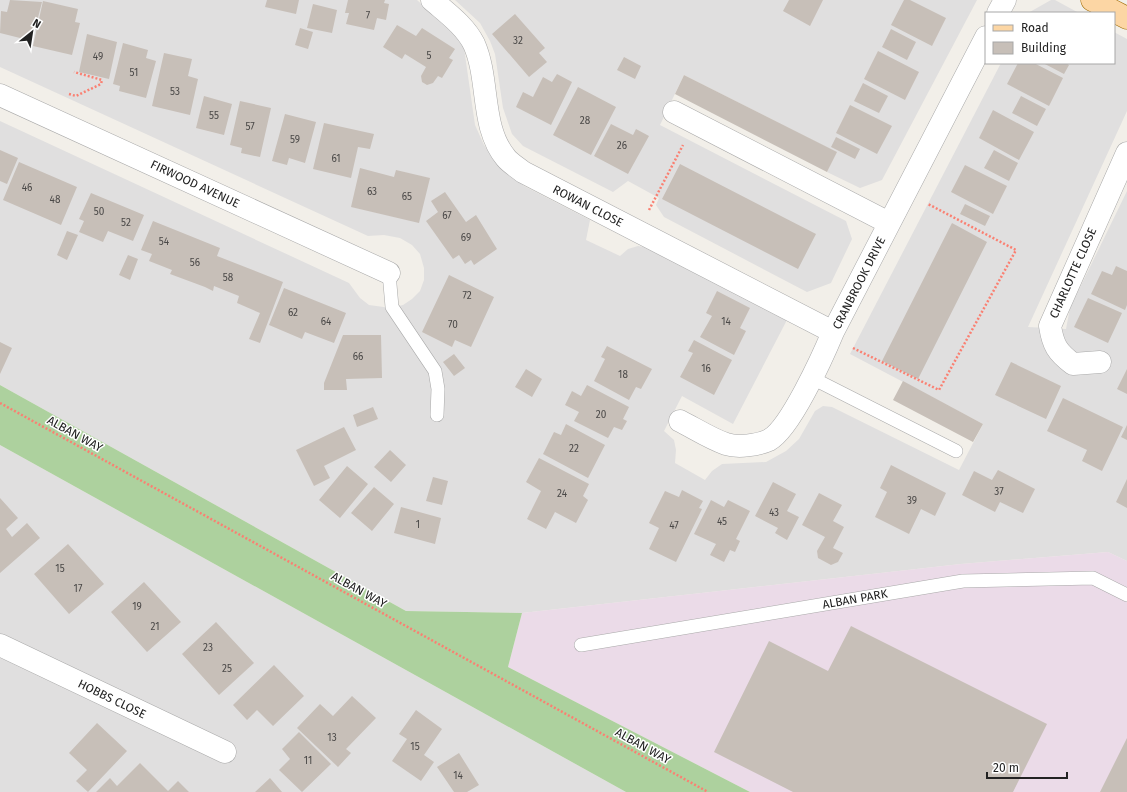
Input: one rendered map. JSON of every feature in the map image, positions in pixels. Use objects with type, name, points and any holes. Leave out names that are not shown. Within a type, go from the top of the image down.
[{"type":"main road","points":[[1092,0],[1127,18]]},
{"type":"street","name":"ROWAN CLOSE","points":[[432,0],[465,29],[473,43],[479,57],[495,140],[506,159],[522,172],[832,335]]},
{"type":"street","points":[[999,12],[1005,0]]},
{"type":"street","name":"CRANBROOK DRIVE","points":[[680,421],[727,444],[750,445],[769,439],[784,424],[812,378],[832,335],[985,39]]},
{"type":"street","name":"FIRWOOD AVENUE","points":[[0,95],[389,273]]},
{"type":"street","points":[[674,112],[890,223]]},
{"type":"street","name":"CHARLOTTE CLOSE","points":[[1100,362],[1073,364],[1060,355],[1053,341],[1050,326],[1127,153]]},
{"type":"street","name":"HOBBS CLOSE","points":[[0,645],[225,752]]},
{"type":"lane","points":[[389,273],[392,308],[435,371],[438,389],[437,415]]},
{"type":"lane","points":[[812,378],[956,451]]},
{"type":"lane","name":"ALBAN PARK","points":[[581,645],[963,581],[1093,578],[1127,595]]},
{"type":"path","points":[[69,94],[76,96],[101,84],[102,80],[74,72]]},
{"type":"path","points":[[638,232],[695,123]]},
{"type":"path","points":[[832,335],[939,390],[1016,250],[906,192]]},
{"type":"path","name":"ALBAN WAY","points":[[0,403],[708,792]]},
{"type":"shaded area","points":[[0,0],[417,0],[457,36],[464,48],[475,125],[484,145],[498,165],[524,186],[590,220],[586,240],[620,256],[628,249],[638,246],[651,248],[788,318],[733,424],[682,396],[664,431],[674,440],[676,450],[675,463],[705,480],[712,471],[722,464],[766,462],[786,451],[799,439],[815,411],[823,406],[832,407],[959,470],[983,424],[850,354],[1000,64],[1115,64],[1115,33],[1127,39],[1127,111],[1028,327],[1066,329],[1070,308],[1127,191],[1127,561],[1108,552],[961,564],[522,613],[406,611],[0,385],[0,121],[349,283],[360,298],[369,305],[391,308],[403,305],[420,291],[424,280],[424,268],[420,254],[412,245],[400,238],[384,235],[368,236],[0,67]]},
{"type":"shaded area","points":[[455,0],[977,0],[882,180],[860,188],[827,172],[836,152],[684,75],[660,125],[846,221],[852,239],[831,283],[807,292],[664,217],[656,205],[659,198],[628,181],[613,192],[523,146],[512,134],[503,108],[495,54],[490,41],[480,23]]},
{"type":"shaded area","points":[[1051,0],[1055,0],[1077,12],[1030,12]]},
{"type":"shaded area","points":[[0,445],[626,792],[0,792]]},
{"type":"shaded area","points":[[1108,552],[1127,561],[1127,792],[750,792],[508,667],[522,613],[961,564]]},
{"type":"green space","points":[[0,385],[406,611],[522,613],[508,667],[750,792],[626,792],[0,445]]},
{"type":"building","points":[[10,0],[42,2],[32,41],[0,33],[1,11],[7,12]]},
{"type":"building","points":[[267,0],[299,0],[296,14],[265,7]]},
{"type":"building","points":[[348,0],[385,0],[384,3],[389,4],[386,20],[377,18],[374,30],[346,24],[349,13],[345,13]]},
{"type":"building","points":[[789,0],[823,0],[810,26],[783,11]]},
{"type":"building","points":[[904,0],[910,0],[946,18],[932,46],[891,25]]},
{"type":"building","points":[[43,1],[78,9],[75,22],[80,23],[72,55],[33,46]]},
{"type":"building","points":[[313,4],[337,10],[332,33],[307,28]]},
{"type":"building","points":[[515,14],[545,48],[539,53],[547,62],[529,77],[492,34]]},
{"type":"building","points":[[397,25],[416,36],[422,28],[455,49],[449,58],[453,60],[442,78],[438,76],[433,83],[427,85],[422,82],[421,76],[426,67],[405,54],[402,59],[383,47]]},
{"type":"building","points":[[300,28],[313,32],[308,49],[295,45]]},
{"type":"building","points":[[891,29],[916,42],[907,60],[882,47]]},
{"type":"building","points":[[87,34],[117,42],[109,79],[79,72]]},
{"type":"building","points":[[123,43],[148,50],[146,58],[156,61],[146,98],[119,91],[120,86],[113,84]]},
{"type":"building","points":[[878,51],[919,72],[905,100],[864,79]]},
{"type":"building","points":[[164,53],[192,59],[188,76],[198,79],[190,115],[152,106]]},
{"type":"building","points":[[624,57],[641,66],[635,79],[617,70]]},
{"type":"building","points":[[1017,64],[1036,64],[1063,78],[1049,106],[1007,84]]},
{"type":"building","points":[[1045,64],[1068,64],[1069,65],[1064,74]]},
{"type":"building","points":[[557,74],[572,82],[551,125],[516,107],[523,92],[533,97],[543,77],[552,82]]},
{"type":"building","points":[[684,75],[837,152],[827,172],[675,94]]},
{"type":"building","points":[[863,83],[888,96],[879,113],[854,101]]},
{"type":"building","points":[[578,87],[616,107],[591,155],[553,135]]},
{"type":"building","points":[[204,96],[232,104],[224,135],[196,128]]},
{"type":"building","points":[[1021,96],[1046,109],[1037,126],[1012,113]]},
{"type":"building","points":[[240,101],[271,108],[260,157],[241,153],[242,148],[230,145]]},
{"type":"building","points":[[850,105],[892,126],[877,154],[836,133]]},
{"type":"building","points":[[993,110],[1034,132],[1019,160],[979,138]]},
{"type":"building","points":[[285,114],[316,122],[305,163],[289,158],[287,165],[272,161]]},
{"type":"building","points":[[324,123],[374,134],[370,149],[358,147],[351,178],[313,169]]},
{"type":"building","points":[[611,124],[633,135],[636,129],[649,136],[628,174],[594,156]]},
{"type":"building","points":[[836,137],[860,149],[855,159],[831,147]]},
{"type":"building","points":[[0,150],[18,158],[7,184],[0,181]]},
{"type":"building","points":[[994,150],[1018,163],[1009,181],[984,168]]},
{"type":"building","points":[[19,162],[77,187],[61,225],[3,200]]},
{"type":"building","points":[[680,164],[816,234],[798,269],[662,199]]},
{"type":"building","points":[[965,165],[1007,186],[993,214],[951,192]]},
{"type":"building","points":[[360,168],[394,177],[396,170],[430,178],[419,223],[351,207]]},
{"type":"building","points":[[445,192],[466,222],[476,215],[497,249],[474,265],[471,260],[465,264],[459,255],[453,259],[426,221],[438,212],[431,201]]},
{"type":"building","points":[[91,193],[144,215],[133,241],[108,231],[103,242],[79,232],[84,221],[79,219]]},
{"type":"building","points":[[965,204],[990,216],[985,226],[960,214]]},
{"type":"building","points":[[153,221],[220,248],[217,256],[283,282],[260,343],[249,339],[260,313],[237,303],[239,296],[214,286],[213,291],[170,274],[172,270],[149,261],[152,254],[141,250]]},
{"type":"building","points":[[952,223],[987,242],[918,379],[882,361]]},
{"type":"building","points":[[67,231],[78,235],[67,260],[57,255]]},
{"type":"building","points":[[128,255],[138,259],[130,280],[119,275]]},
{"type":"building","points":[[1116,266],[1127,271],[1127,305],[1125,310],[1091,294],[1102,271],[1112,275]]},
{"type":"building","points":[[449,275],[494,297],[471,347],[455,340],[452,347],[422,332]]},
{"type":"building","points":[[284,288],[346,313],[334,343],[305,332],[302,339],[269,325]]},
{"type":"building","points":[[717,291],[750,308],[740,328],[746,331],[734,355],[700,337],[712,316],[706,313]]},
{"type":"building","points":[[1088,298],[1122,313],[1108,343],[1074,327]]},
{"type":"building","points":[[343,335],[381,335],[382,378],[346,379],[347,390],[324,390],[324,383]]},
{"type":"building","points":[[694,340],[732,360],[714,395],[680,377],[693,353],[688,351]]},
{"type":"building","points":[[0,342],[12,348],[0,374]]},
{"type":"building","points":[[607,346],[652,369],[641,389],[636,387],[629,400],[594,381],[605,359],[601,357]]},
{"type":"building","points":[[454,354],[465,368],[454,376],[443,362]]},
{"type":"building","points":[[1011,362],[1061,386],[1046,419],[995,395]]},
{"type":"building","points":[[526,369],[542,379],[532,397],[515,387]]},
{"type":"building","points":[[1127,369],[1127,394],[1117,389]]},
{"type":"building","points":[[903,381],[983,424],[973,442],[893,400]]},
{"type":"building","points":[[587,385],[629,407],[623,419],[627,421],[622,430],[614,427],[608,438],[574,421],[579,412],[565,405],[572,391],[581,396]]},
{"type":"building","points":[[1063,398],[1123,427],[1102,471],[1082,461],[1087,450],[1047,431]]},
{"type":"building","points":[[373,407],[378,419],[357,427],[353,415]]},
{"type":"building","points":[[566,424],[605,445],[588,478],[543,454],[554,432],[561,435]]},
{"type":"building","points":[[1127,425],[1127,440],[1121,437]]},
{"type":"building","points":[[344,427],[356,450],[324,466],[330,478],[314,486],[296,450]]},
{"type":"building","points":[[390,450],[406,465],[391,482],[374,467]]},
{"type":"building","points":[[539,458],[589,484],[583,496],[588,500],[576,523],[555,512],[546,529],[527,519],[541,491],[526,482]]},
{"type":"building","points":[[891,465],[946,493],[935,516],[921,509],[909,534],[875,517],[887,492],[880,488]]},
{"type":"building","points":[[347,466],[368,484],[340,518],[319,500]]},
{"type":"building","points":[[998,470],[1035,489],[1023,513],[1000,502],[995,512],[962,495],[974,471],[992,480]]},
{"type":"building","points":[[433,477],[448,481],[442,505],[426,501]]},
{"type":"building","points":[[1127,479],[1127,508],[1116,502]]},
{"type":"building","points":[[773,482],[796,494],[787,511],[799,517],[787,540],[775,533],[778,528],[755,516]]},
{"type":"building","points":[[374,487],[394,504],[372,531],[351,513]]},
{"type":"building","points":[[682,490],[703,501],[699,508],[702,509],[676,562],[649,549],[659,528],[649,523],[665,491],[679,497]]},
{"type":"building","points":[[819,493],[842,505],[833,521],[844,527],[833,548],[843,553],[838,562],[831,565],[818,558],[817,551],[825,537],[802,525]]},
{"type":"building","points":[[0,498],[18,518],[6,529],[12,537],[27,523],[40,538],[0,573]]},
{"type":"building","points":[[711,500],[724,507],[728,500],[750,511],[736,539],[740,541],[735,552],[730,550],[724,562],[710,555],[716,544],[694,534]]},
{"type":"building","points":[[401,507],[441,518],[435,544],[394,533]]},
{"type":"building","points":[[68,544],[104,584],[69,614],[34,574]]},
{"type":"building","points":[[144,582],[181,622],[147,652],[111,612]]},
{"type":"building","points":[[216,622],[254,663],[219,695],[182,654]]},
{"type":"building","points":[[851,626],[1047,724],[1013,792],[793,792],[714,752],[769,641],[828,671]]},
{"type":"building","points":[[274,665],[304,696],[273,726],[257,710],[247,720],[233,705]]},
{"type":"building","points":[[352,696],[376,718],[346,749],[351,753],[338,767],[297,728],[320,704],[333,716]]},
{"type":"building","points":[[416,710],[442,729],[424,755],[434,762],[421,781],[392,761],[407,739],[399,734]]},
{"type":"building","points":[[97,723],[127,751],[88,792],[76,781],[87,770],[69,753]]},
{"type":"building","points":[[299,732],[331,764],[302,792],[279,770],[290,759],[282,749]]},
{"type":"building","points":[[1127,738],[1127,792],[1100,792]]},
{"type":"building","points":[[459,753],[479,785],[467,792],[454,792],[437,767]]},
{"type":"building","points":[[140,763],[168,791],[178,781],[189,792],[96,792],[110,778],[117,786]]},
{"type":"building","points":[[270,778],[282,792],[255,792]]}]
